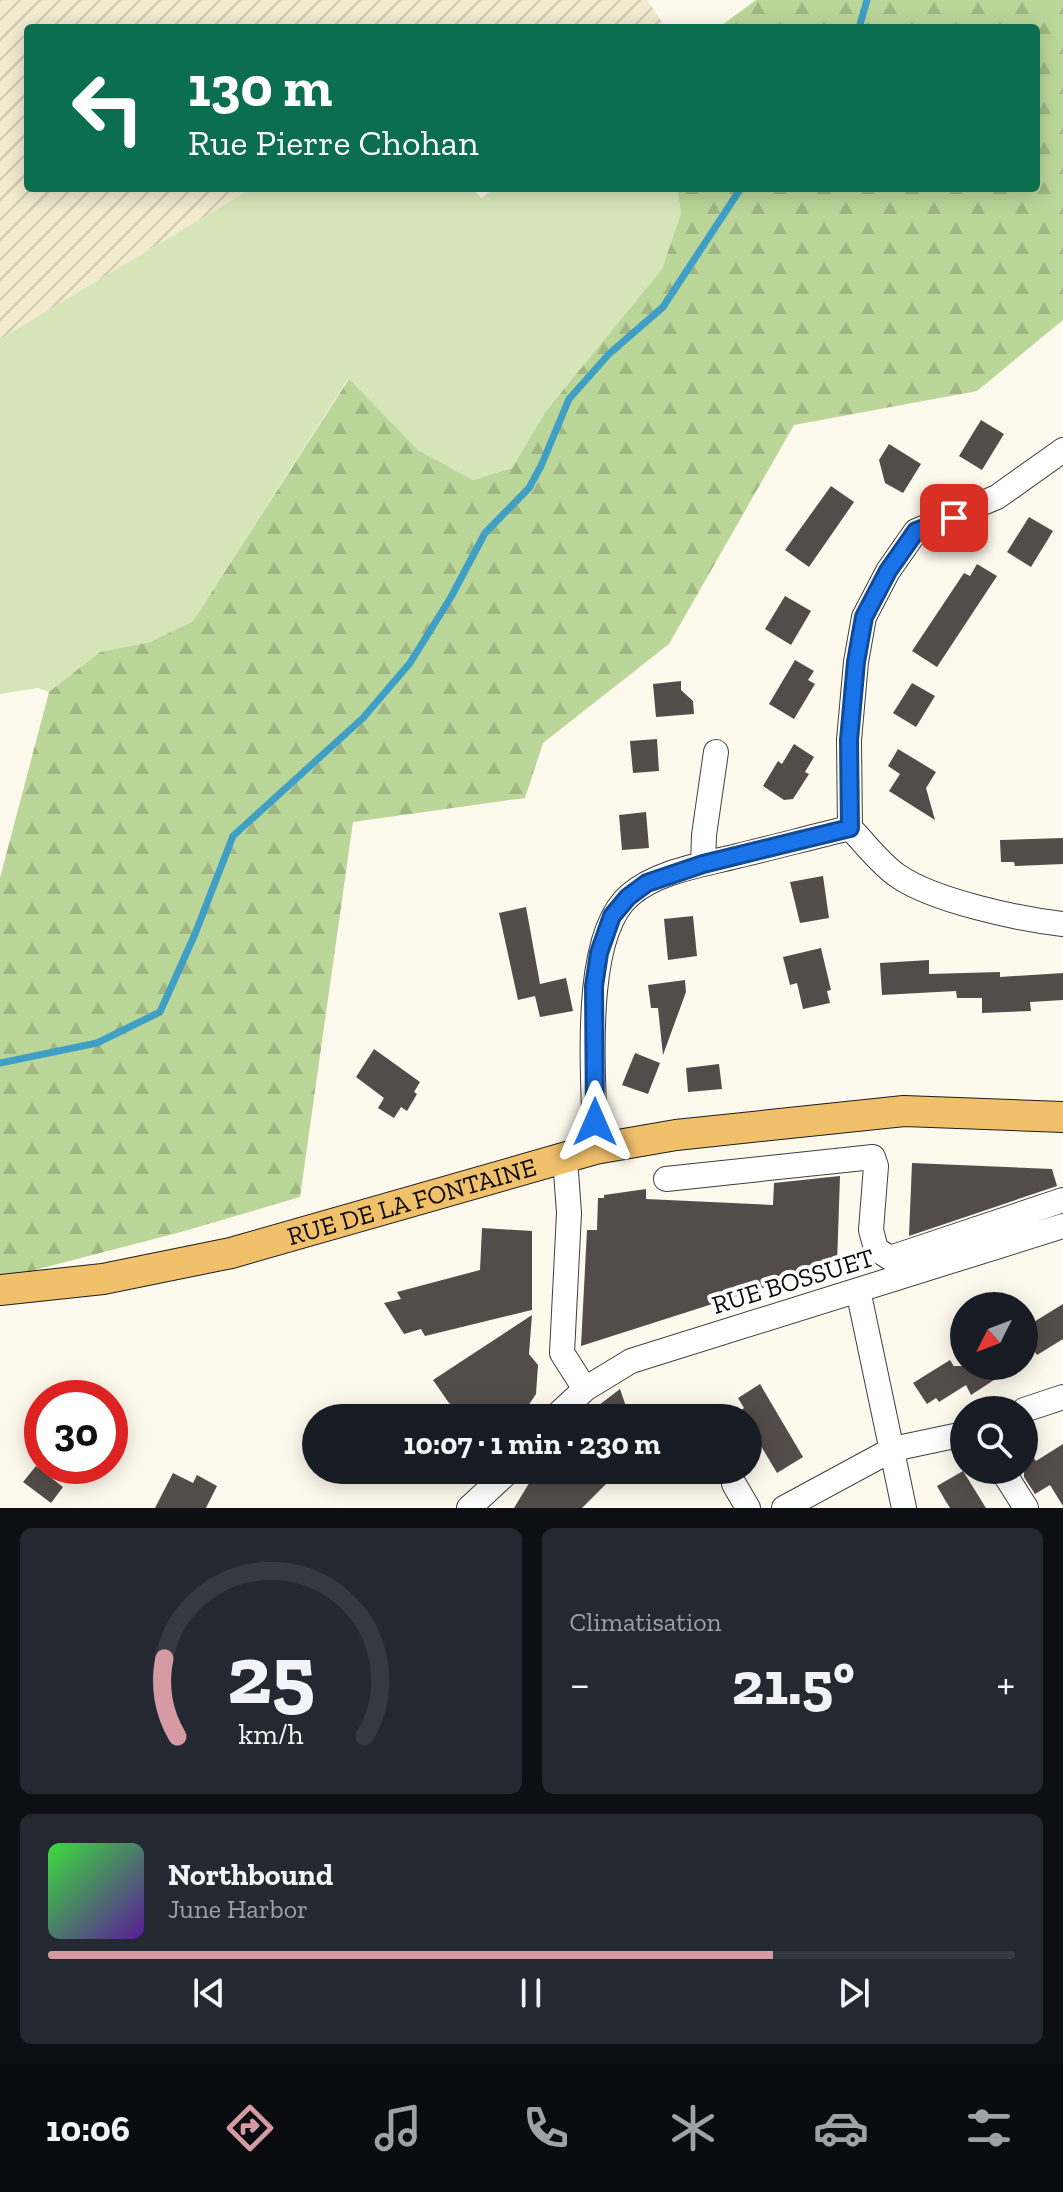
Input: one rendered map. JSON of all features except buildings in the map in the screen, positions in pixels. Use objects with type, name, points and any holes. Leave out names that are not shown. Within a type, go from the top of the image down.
[{"type":"main road","name":"RUE DE LA FONTAINE","points":[[0,1290],[103,1279],[231,1253],[595,1149],[676,1135],[904,1111],[1063,1117]]},
{"type":"street","points":[[1063,450],[997,497],[916,531],[888,571],[864,617],[856,662],[849,740],[850,828],[897,876],[940,898],[1063,924]]},
{"type":"street","points":[[703,864],[716,752]]},
{"type":"street","points":[[595,1149],[594,986],[599,953],[612,916],[628,897],[647,883],[703,864],[850,828]]},
{"type":"street","points":[[666,1179],[873,1157],[876,1166],[871,1230],[876,1249],[890,1258],[1063,1200]]},
{"type":"street","points":[[565,1158],[569,1213],[562,1353],[585,1389]]},
{"type":"street","name":"RUE BOSSUET","points":[[569,1404],[585,1389],[631,1361],[1063,1226]]},
{"type":"street","points":[[858,1290],[904,1508]]},
{"type":"street","points":[[1038,1405],[1063,1397]]},
{"type":"street","points":[[784,1508],[893,1449],[950,1437]]},
{"type":"street","points":[[469,1508],[489,1484]]},
{"type":"street","points":[[734,1484],[748,1508]]},
{"type":"street","points":[[1011,1484],[1026,1508]]},
{"type":"shaded area","points":[[0,0],[647,0],[663,24],[24,24],[24,192],[245,192],[0,339]]},
{"type":"green space","points":[[756,0],[1063,0],[1063,320],[977,391],[794,425],[669,644],[543,743],[525,798],[353,822],[300,1197],[0,1279],[0,878],[49,692],[100,652],[150,642],[193,621],[349,379],[418,450],[473,480],[512,468],[546,411],[662,269],[681,213],[678,192],[1040,192],[1040,24],[723,24]]},
{"type":"green space","points":[[245,192],[476,192],[481,198],[489,192],[678,192],[681,213],[662,269],[546,411],[512,468],[473,480],[418,450],[348,379],[193,621],[150,642],[100,652],[49,692],[38,688],[0,694],[0,339]]},
{"type":"waterway","points":[[860,24],[867,0]]},
{"type":"waterway","points":[[0,1063],[97,1043],[160,1012],[195,934],[233,836],[363,718],[410,663],[451,597],[485,533],[529,488],[569,399],[609,354],[663,307],[738,192]]},
{"type":"route","points":[[595,1122],[594,986],[599,953],[612,916],[628,897],[647,883],[703,864],[850,828],[849,740],[856,662],[864,617],[888,571],[916,531],[954,518]]}]
